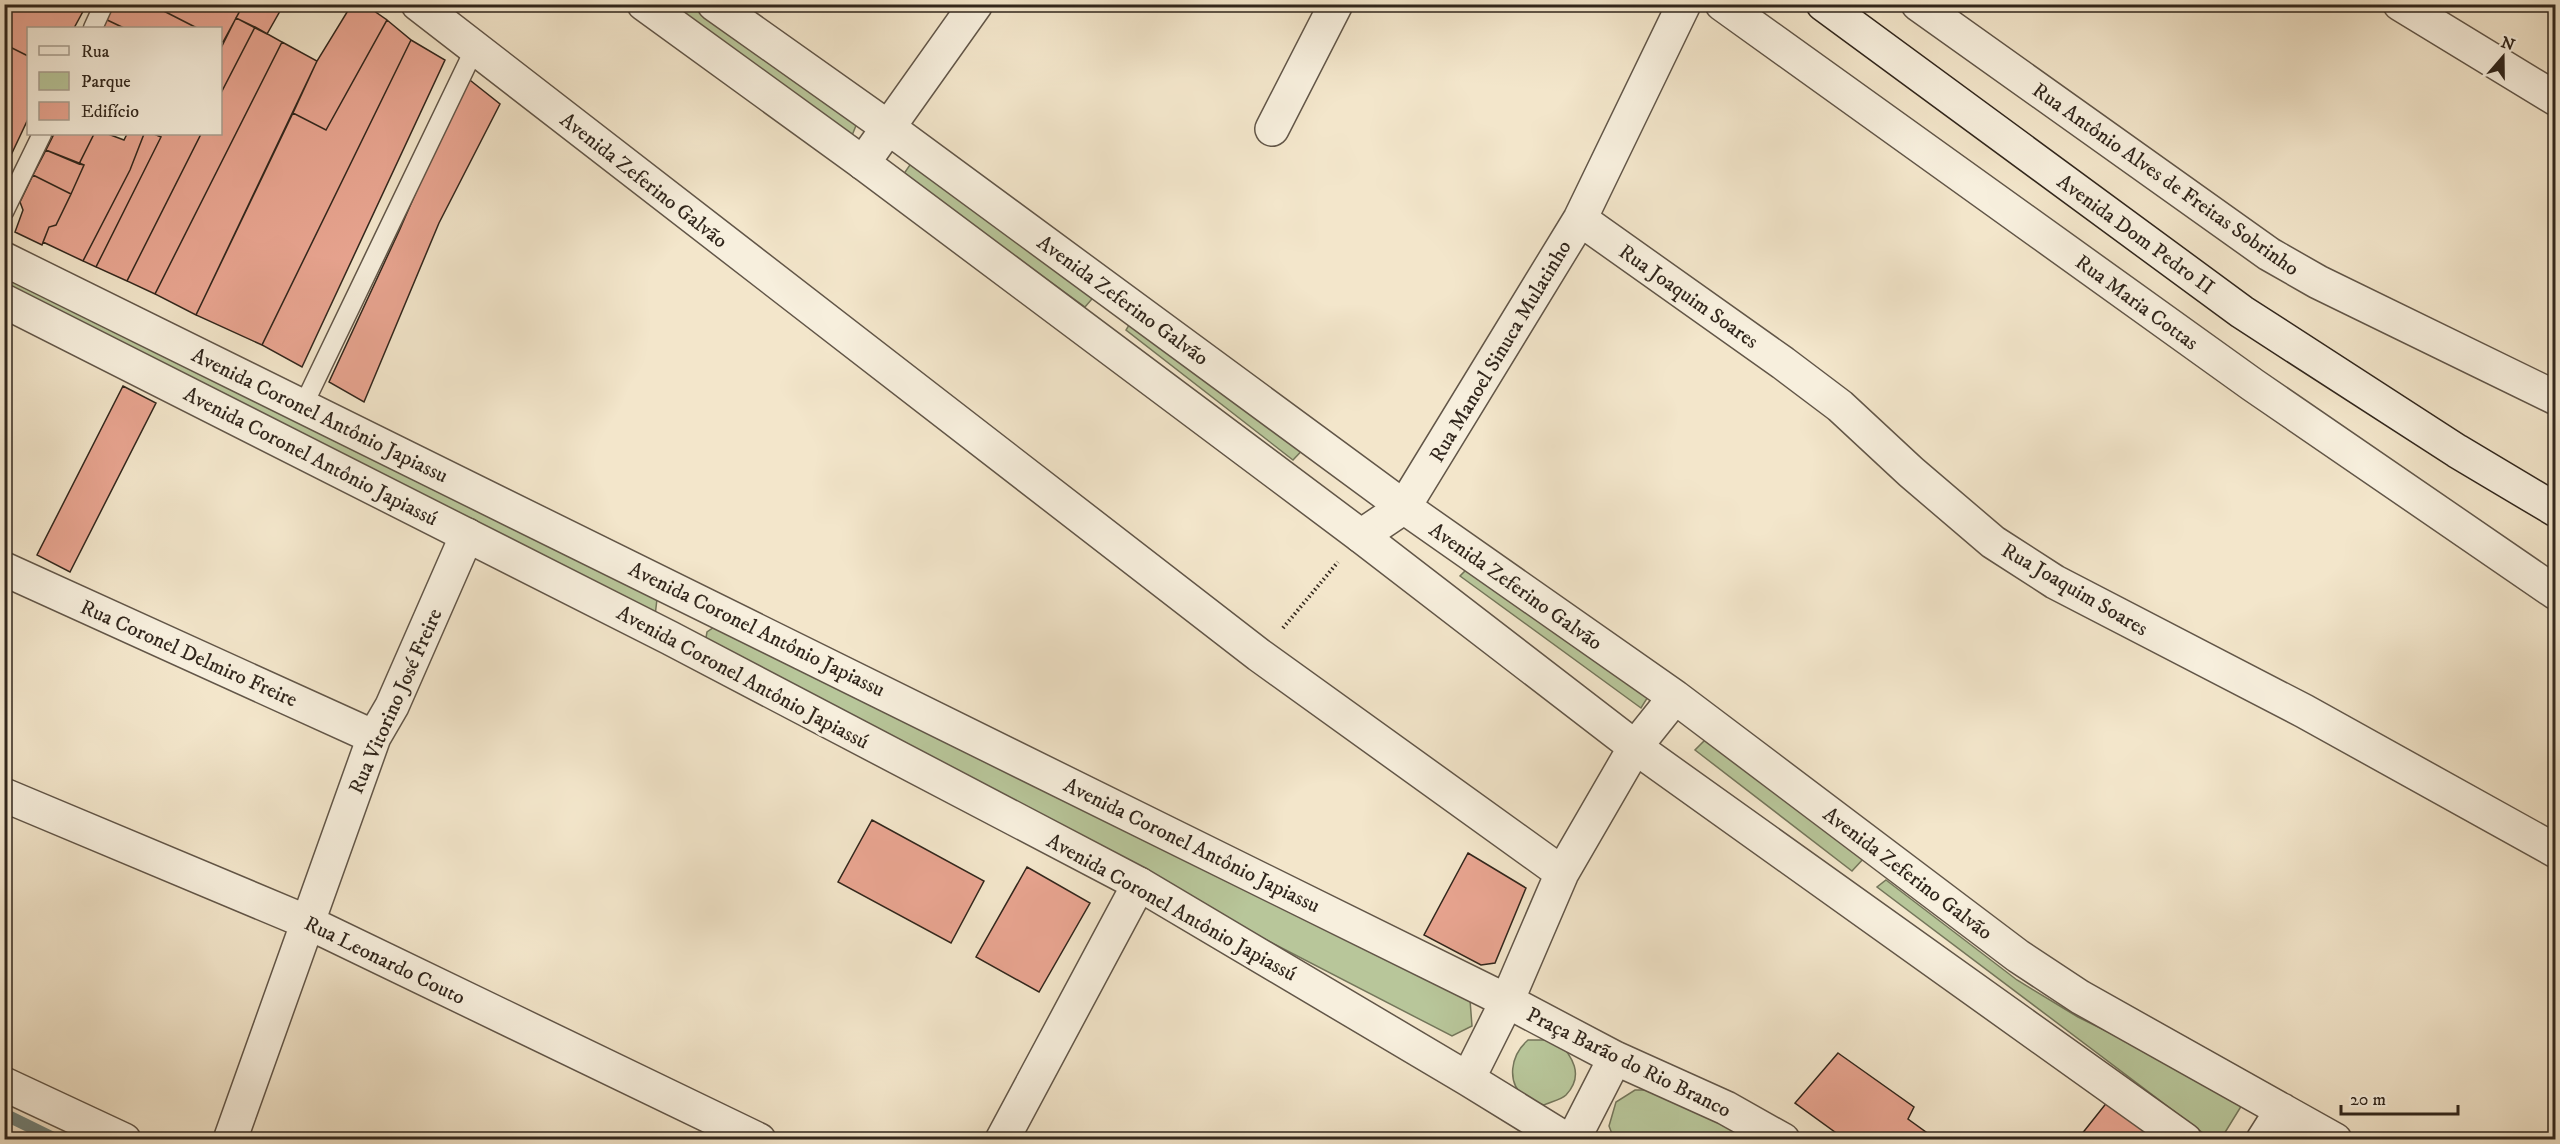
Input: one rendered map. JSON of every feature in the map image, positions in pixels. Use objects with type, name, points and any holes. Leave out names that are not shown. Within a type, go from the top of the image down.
[{"type":"street","name":"Avenida Zeferino Galvão","points":[[418,4],[1259,656],[1562,873]]},
{"type":"street","points":[[644,4],[863,163],[1361,536],[1635,747],[2185,1140]]},
{"type":"street","name":"Avenida Zeferino Galvão","points":[[714,4],[889,128],[1404,507],[1675,697],[2018,957],[2080,997],[2335,1140]]},
{"type":"street","points":[[863,163],[976,4]]},
{"type":"street","points":[[1272,129],[1336,4]]},
{"type":"street","name":"Rua Manoel Sinuca Mulatinho","points":[[1361,536],[1404,507],[1580,219],[1684,4]]},
{"type":"street","name":"Rua Maria Cottas","points":[[1722,4],[2253,386],[2556,593]]},
{"type":"street","name":"Avenida Dom Pedro II","points":[[1823,4],[2242,312],[2457,451],[2556,510]]},
{"type":"street","name":"Rua Antônio Alves de Freitas Sobrinho","points":[[1918,4],[2269,254],[2318,282],[2556,398]]},
{"type":"street","points":[[2400,4],[2556,99]]},
{"type":"street","name":"Rua Joaquim Soares","points":[[1580,219],[1840,406],[1911,472],[1993,542],[2046,577],[2304,711],[2556,851]]},
{"type":"street","name":"Avenida Coronel Antônio Japiassu","points":[[4,259],[1507,1001]]},
{"type":"street","name":"Avenida Coronel Antônio Japiassú","points":[[4,301],[670,638],[1139,884],[1468,1079]]},
{"type":"street","name":"Rua Vitorino José Freire","points":[[230,1140],[374,737],[392,706],[467,535]]},
{"type":"street","name":"Rua Coronel Delmiro Freire","points":[[4,569],[374,737]]},
{"type":"street","points":[[670,638],[692,597]]},
{"type":"street","points":[[1567,1140],[1468,1079],[1507,1001],[1562,873],[1635,747],[1675,697]]},
{"type":"street","name":"Rua Leonardo Couto","points":[[4,795],[307,922],[759,1140]]},
{"type":"street","points":[[1002,1140],[1139,884]]},
{"type":"street","name":"Praça Barão do Rio Branco","points":[[1507,1001],[1615,1058],[1726,1108],[1783,1140]]},
{"type":"street","points":[[1573,1140],[1615,1058]]},
{"type":"street","points":[[4,1084],[124,1140]]},
{"type":"street","points":[[2263,1140],[2282,1110]]},
{"type":"lane","points":[[93,27],[104,4]]},
{"type":"lane","points":[[303,406],[475,48]]},
{"type":"lane","points":[[4,212],[42,135]]},
{"type":"path","points":[[1259,656],[1361,536]]},
{"type":"green space","points":[[668,5],[691,5],[857,123],[849,143]]},
{"type":"green space","points":[[914,159],[1098,292],[1085,307],[903,175]]},
{"type":"green space","points":[[4,271],[657,599],[655,616],[5,290]]},
{"type":"green space","points":[[1135,315],[1309,443],[1293,460],[1126,330]]},
{"type":"green space","points":[[1474,562],[1651,692],[1641,708],[1460,576]]},
{"type":"green space","points":[[720,623],[1470,1000],[1472,1026],[1452,1036],[704,649],[707,632]]},
{"type":"green space","points":[[1706,739],[1864,858],[1852,871],[1695,750]]},
{"type":"green space","points":[[1886,880],[2017,980],[2078,1017],[2245,1100],[2221,1139],[2211,1139],[1877,887]]},
{"type":"green space","points":[[1528,1040],[1557,1040],[1571,1059],[1575,1080],[1572,1088],[1564,1097],[1544,1105],[1528,1100],[1519,1092],[1513,1077],[1514,1061]]},
{"type":"green space","points":[[1635,1090],[1659,1090],[1752,1139],[1614,1139],[1609,1126],[1616,1102]]},
{"type":"building","points":[[6,4],[87,4],[75,27],[27,27],[27,56],[4,44]]},
{"type":"building","points":[[109,4],[150,4],[195,27],[122,27],[103,18]]},
{"type":"building","points":[[150,4],[238,4],[242,7],[223,42],[222,27],[195,27]]},
{"type":"building","points":[[238,4],[284,4],[267,34],[236,18],[242,7]]},
{"type":"building","points":[[352,4],[364,4],[387,20],[326,130],[293,113],[317,61]]},
{"type":"building","points":[[103,18],[122,27],[98,27]]},
{"type":"building","points":[[236,18],[255,27],[222,91],[222,46]]},
{"type":"building","points":[[387,20],[411,40],[262,345],[196,315],[293,113],[326,130]]},
{"type":"building","points":[[255,27],[282,42],[155,294],[127,281],[200,135],[222,135],[222,91]]},
{"type":"building","points":[[411,40],[445,60],[302,367],[262,345]]},
{"type":"building","points":[[282,42],[317,61],[196,315],[155,294]]},
{"type":"building","points":[[4,44],[27,56],[27,121],[4,170]]},
{"type":"building","points":[[466,77],[500,104],[439,223],[364,402],[329,382],[400,229]]},
{"type":"building","points":[[54,135],[94,135],[79,164],[46,150]]},
{"type":"building","points":[[94,135],[111,135],[124,140],[126,135],[144,135],[130,170],[83,261],[43,242],[49,227],[56,225],[71,194],[84,165],[79,164]]},
{"type":"building","points":[[144,135],[161,137],[96,267],[83,261],[130,170]]},
{"type":"building","points":[[156,135],[200,135],[127,281],[96,267],[161,137]]},
{"type":"building","points":[[46,150],[84,165],[71,194],[33,175]]},
{"type":"building","points":[[33,175],[71,194],[56,225],[49,227],[42,245],[15,232],[23,210],[20,202]]},
{"type":"building","points":[[123,386],[156,403],[70,572],[37,555]]},
{"type":"building","points":[[872,820],[984,881],[951,943],[838,882]]},
{"type":"building","points":[[1468,853],[1526,888],[1495,963],[1481,965],[1424,935]]},
{"type":"building","points":[[1027,867],[1090,903],[1039,992],[976,957]]},
{"type":"building","points":[[1838,1053],[1914,1107],[1908,1119],[1937,1140],[1846,1140],[1795,1103]]},
{"type":"building","points":[[2108,1101],[2156,1140],[2077,1140]]},
{"type":"waterway","points":[[4,1114],[57,1140]]}]
